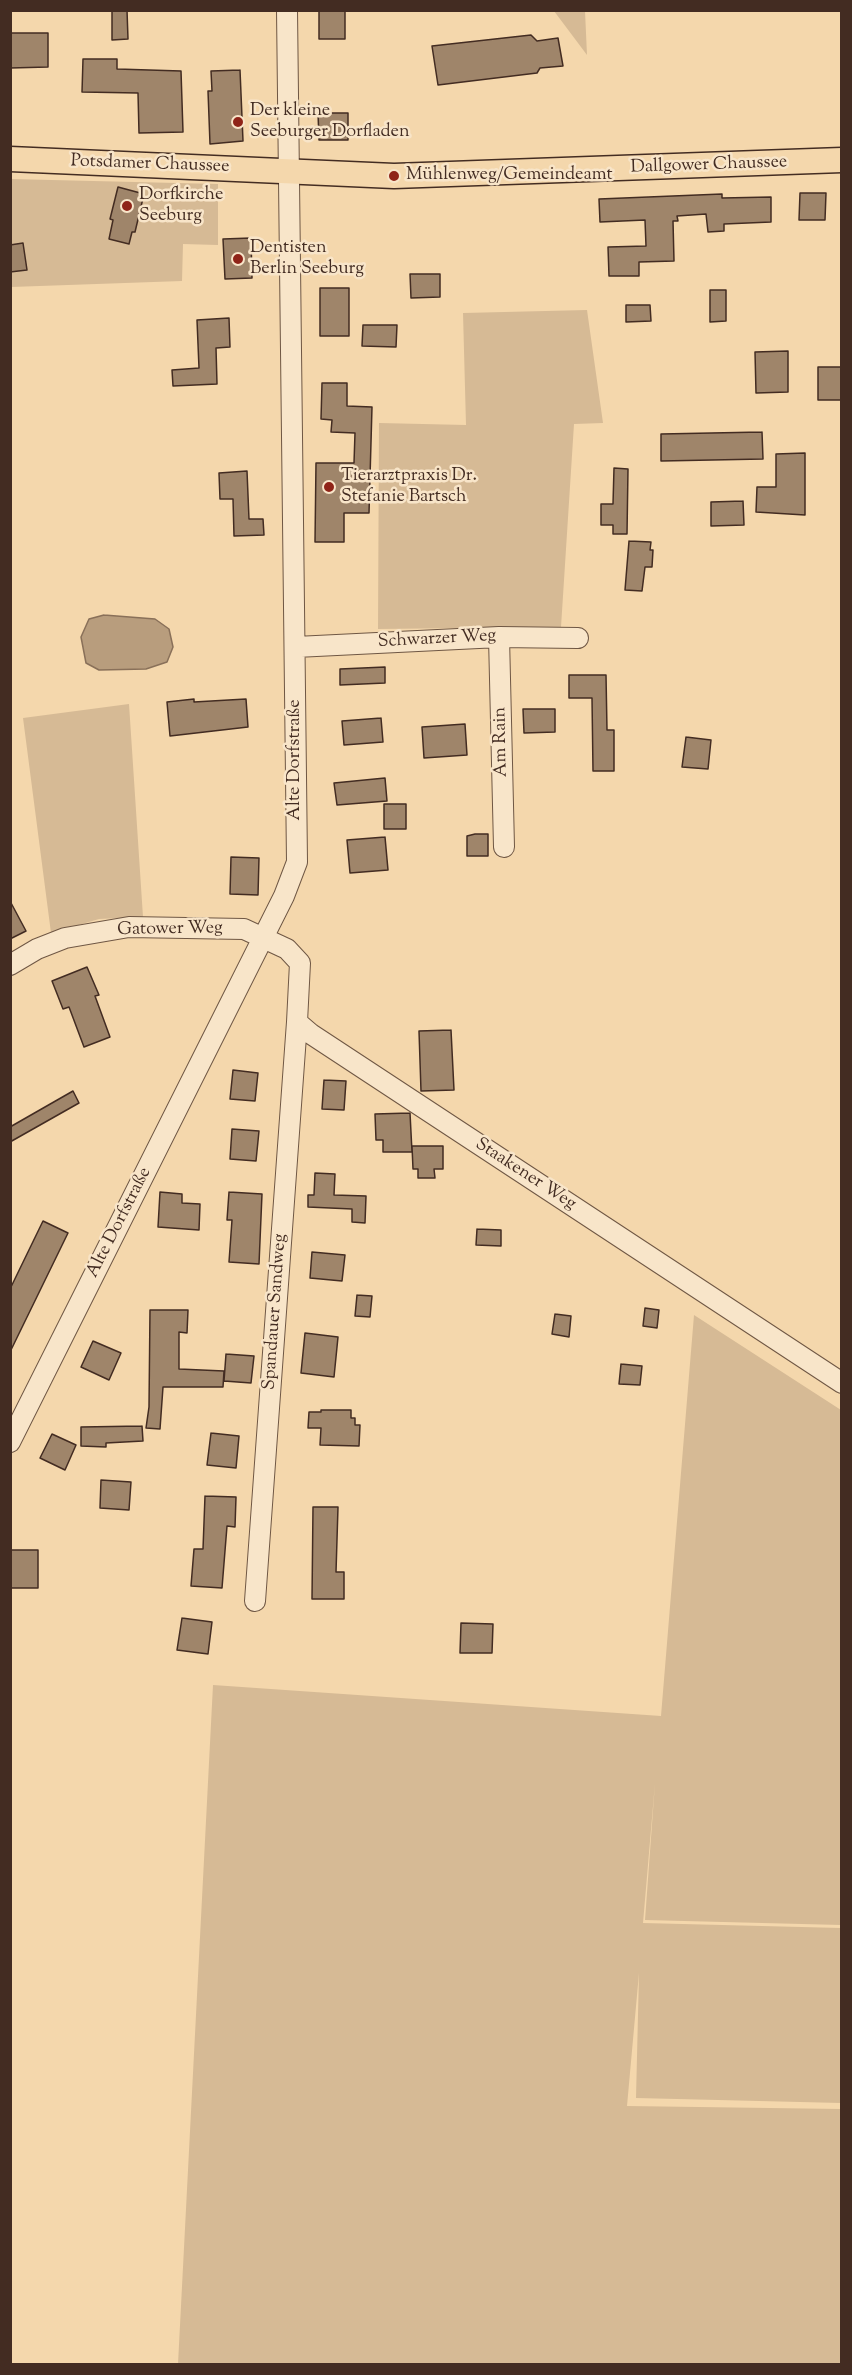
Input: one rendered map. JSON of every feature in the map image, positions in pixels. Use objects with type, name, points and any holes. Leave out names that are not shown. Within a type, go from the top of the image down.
[{"type":"main road","name":"Potsdamer Chaussee","points":[[10,159],[290,170]]},
{"type":"main road","name":"Dallgower Chaussee","points":[[290,170],[394,176],[458,176],[842,160]]},
{"type":"street","name":"Alte Dorfstraße","points":[[10,1442],[292,880],[297,862],[287,10]]},
{"type":"street","name":"Schwarzer Weg","points":[[296,647],[499,637],[578,638]]},
{"type":"street","name":"Am Rain","points":[[499,637],[504,847]]},
{"type":"street","name":"Gatower Weg","points":[[10,965],[37,949],[65,938],[129,927],[244,929],[263,938]]},
{"type":"street","points":[[263,938],[288,949],[300,963],[297,1022]]},
{"type":"street","name":"Staakener Weg","points":[[297,1022],[478,1145],[842,1383]]},
{"type":"street","name":"Spandauer Sandweg","points":[[255,1602],[297,1022]]},
{"type":"shaded area","points":[[554,11],[585,11],[587,55]]},
{"type":"shaded area","points":[[10,179],[218,184],[218,245],[183,244],[182,281],[11,287]]},
{"type":"shaded area","points":[[587,310],[603,423],[574,424],[561,627],[378,629],[379,423],[466,425],[463,313]]},
{"type":"shaded area","points":[[104,615],[155,619],[169,629],[173,647],[167,662],[146,669],[99,670],[86,663],[81,637],[89,619]]},
{"type":"shaded area","points":[[129,704],[143,917],[99,919],[51,933],[23,718]]},
{"type":"shaded area","points":[[694,1315],[841,1410],[841,1925],[645,1920],[655,1783],[643,1923],[841,1928],[841,2103],[636,2098],[639,1973],[627,2106],[841,2109],[841,2364],[178,2364],[213,1685],[661,1716]]},
{"type":"building","points":[[112,10],[127,10],[128,39],[112,40]]},
{"type":"building","points":[[319,10],[345,10],[345,39],[319,39]]},
{"type":"building","points":[[10,33],[48,33],[48,67],[10,68]]},
{"type":"building","points":[[531,35],[537,41],[558,38],[563,66],[540,68],[537,73],[438,85],[432,46]]},
{"type":"building","points":[[83,59],[117,59],[117,69],[181,71],[183,132],[139,133],[138,93],[82,92]]},
{"type":"building","points":[[240,70],[243,141],[210,144],[208,91],[212,91],[211,71]]},
{"type":"building","points":[[318,113],[348,113],[348,140],[319,140]]},
{"type":"building","name":"Dorfkirche Seeburg","points":[[118,187],[144,194],[135,232],[132,232],[129,244],[109,239],[113,220],[110,219]]},
{"type":"building","points":[[800,193],[826,193],[825,220],[799,220]]},
{"type":"building","points":[[722,194],[722,198],[771,197],[771,222],[724,224],[724,231],[708,232],[706,214],[677,216],[678,221],[673,221],[674,261],[639,262],[639,276],[609,276],[608,247],[646,246],[645,220],[600,222],[599,199]]},
{"type":"building","name":"Dentisten Berlin Seeburg","points":[[251,238],[252,278],[225,279],[223,239]]},
{"type":"building","points":[[23,243],[27,270],[10,272],[10,245]]},
{"type":"building","points":[[410,274],[440,274],[440,297],[411,298]]},
{"type":"building","points":[[320,288],[349,288],[349,336],[320,336]]},
{"type":"building","points":[[710,290],[726,290],[726,321],[710,322]]},
{"type":"building","points":[[626,305],[650,305],[651,321],[626,322]]},
{"type":"building","points":[[229,318],[230,347],[216,348],[217,384],[173,386],[172,370],[199,368],[197,320]]},
{"type":"building","points":[[363,325],[397,325],[396,347],[362,346]]},
{"type":"building","points":[[788,351],[788,392],[756,393],[755,352]]},
{"type":"building","points":[[818,367],[842,367],[842,400],[818,400]]},
{"type":"building","points":[[322,383],[347,383],[347,406],[372,407],[369,513],[344,513],[344,542],[315,542],[316,463],[354,463],[355,433],[331,432],[332,420],[321,419]]},
{"type":"building","points":[[762,432],[763,459],[661,461],[661,434]]},
{"type":"building","points":[[805,453],[805,515],[756,512],[757,487],[776,487],[776,454]]},
{"type":"building","points":[[614,468],[628,469],[627,534],[613,534],[613,525],[601,525],[601,504],[613,504]]},
{"type":"building","points":[[247,471],[249,519],[263,519],[264,535],[234,536],[233,499],[220,499],[219,473]]},
{"type":"building","points":[[743,501],[744,525],[711,526],[711,502]]},
{"type":"building","points":[[629,541],[651,542],[652,567],[645,567],[642,591],[625,590]]},
{"type":"building","points":[[385,667],[385,683],[340,685],[340,669]]},
{"type":"building","points":[[569,675],[606,675],[607,730],[614,730],[614,771],[593,771],[592,698],[569,698]]},
{"type":"building","points":[[194,699],[194,702],[246,699],[248,727],[170,736],[167,702]]},
{"type":"building","points":[[523,709],[555,709],[555,732],[524,733]]},
{"type":"building","points":[[381,718],[383,742],[344,745],[342,721]]},
{"type":"building","points":[[465,724],[467,755],[424,758],[422,727]]},
{"type":"building","points":[[686,737],[711,740],[708,769],[682,767]]},
{"type":"building","points":[[385,778],[387,801],[337,805],[334,783]]},
{"type":"building","points":[[384,804],[406,804],[406,829],[384,829]]},
{"type":"building","points":[[488,834],[488,856],[467,856],[467,836]]},
{"type":"building","points":[[385,837],[388,870],[350,873],[347,840]]},
{"type":"building","points":[[231,857],[259,858],[258,895],[230,894]]},
{"type":"building","points":[[10,901],[26,931],[10,939]]},
{"type":"building","points":[[87,967],[99,995],[95,996],[110,1037],[84,1047],[69,1007],[63,1009],[52,981]]},
{"type":"building","points":[[451,1030],[454,1090],[421,1091],[419,1031]]},
{"type":"building","points":[[233,1070],[258,1073],[255,1101],[230,1099]]},
{"type":"building","points":[[324,1080],[346,1081],[344,1110],[322,1109]]},
{"type":"building","points":[[73,1091],[79,1103],[10,1142],[10,1127]]},
{"type":"building","points":[[410,1113],[412,1152],[383,1152],[383,1140],[376,1140],[375,1114]]},
{"type":"building","points":[[232,1129],[259,1131],[256,1161],[230,1159]]},
{"type":"building","points":[[412,1146],[443,1146],[443,1169],[434,1169],[435,1178],[418,1178],[418,1169],[413,1169]]},
{"type":"building","points":[[315,1173],[335,1174],[334,1195],[366,1196],[365,1223],[352,1222],[352,1209],[308,1207],[308,1195],[314,1195]]},
{"type":"building","points":[[160,1192],[182,1194],[182,1203],[200,1204],[199,1230],[158,1227]]},
{"type":"building","points":[[229,1192],[262,1194],[259,1264],[229,1262],[232,1220],[227,1220]]},
{"type":"building","points":[[43,1221],[68,1233],[10,1352],[10,1289]]},
{"type":"building","points":[[477,1229],[501,1230],[501,1246],[476,1245]]},
{"type":"building","points":[[312,1252],[345,1255],[342,1281],[310,1278]]},
{"type":"building","points":[[357,1295],[372,1296],[370,1317],[355,1316]]},
{"type":"building","points":[[645,1308],[659,1310],[657,1328],[643,1326]]},
{"type":"building","points":[[150,1310],[188,1310],[187,1333],[179,1332],[179,1369],[224,1371],[223,1387],[163,1387],[160,1429],[146,1428],[149,1407]]},
{"type":"building","points":[[555,1314],[571,1316],[569,1337],[552,1334]]},
{"type":"building","points":[[305,1333],[338,1337],[334,1377],[301,1373]]},
{"type":"building","points":[[93,1341],[121,1353],[109,1380],[81,1367]]},
{"type":"building","points":[[226,1354],[254,1356],[251,1383],[224,1381]]},
{"type":"building","points":[[621,1364],[642,1366],[640,1385],[619,1384]]},
{"type":"building","points":[[321,1410],[351,1410],[351,1418],[355,1418],[355,1425],[360,1425],[359,1446],[320,1445],[321,1428],[308,1428],[309,1412],[321,1412]]},
{"type":"building","points":[[142,1426],[143,1441],[106,1443],[106,1447],[81,1446],[81,1427]]},
{"type":"building","points":[[211,1433],[239,1436],[236,1468],[207,1465]]},
{"type":"building","points":[[52,1434],[76,1445],[65,1470],[40,1458]]},
{"type":"building","points":[[101,1480],[131,1482],[129,1510],[100,1508]]},
{"type":"building","points":[[205,1496],[236,1497],[235,1527],[227,1526],[222,1588],[191,1586],[194,1549],[203,1549]]},
{"type":"building","points":[[313,1507],[338,1507],[336,1572],[344,1572],[344,1599],[312,1599]]},
{"type":"building","points":[[11,1550],[38,1550],[38,1588],[11,1588]]},
{"type":"building","points":[[182,1618],[212,1622],[208,1654],[177,1650]]},
{"type":"building","points":[[461,1623],[493,1624],[492,1653],[460,1653]]},
{"type":"place","name":"Der kleine Seeburger Dorfladen","points":[[238,122]]},
{"type":"place","name":"Mühlenweg/Gemeindeamt","points":[[394,176]]},
{"type":"place","name":"Dorfkirche Seeburg","points":[[127,206]]},
{"type":"place","name":"Dentisten Berlin Seeburg","points":[[238,259]]},
{"type":"place","name":"Tierarztpraxis Dr. Stefanie Bartsch","points":[[329,487]]}]
